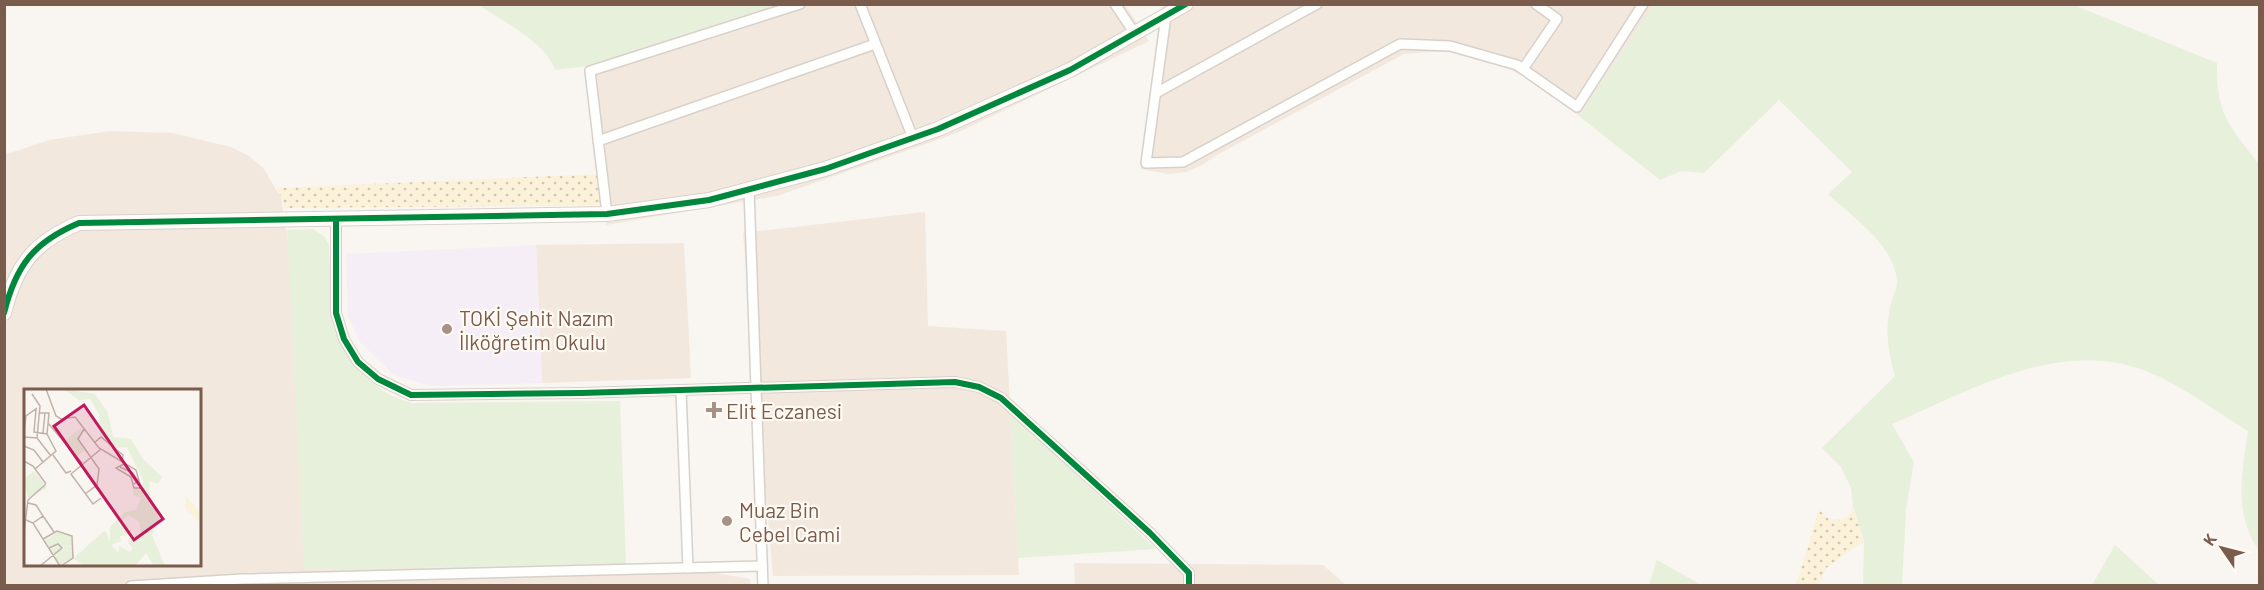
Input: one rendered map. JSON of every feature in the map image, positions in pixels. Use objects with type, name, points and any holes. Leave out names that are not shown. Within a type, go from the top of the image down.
[{"type":"street","points":[[607,214],[590,71],[800,4]]},
{"type":"street","points":[[860,4],[913,138]]},
{"type":"street","points":[[1115,4],[1135,34]]},
{"type":"street","points":[[4,314],[10,288],[26,258],[52,234],[80,223],[110,220],[607,214],[709,200],[825,169],[913,138],[1070,70],[1186,4]]},
{"type":"street","points":[[1156,93],[1317,4]]},
{"type":"street","points":[[1523,69],[1557,19],[1536,4]]},
{"type":"street","points":[[1167,16],[1146,163],[1183,162],[1400,44],[1450,46],[1517,65],[1577,107],[1643,4]]},
{"type":"street","points":[[598,141],[875,44]]},
{"type":"street","points":[[749,189],[763,585]]},
{"type":"street","points":[[336,219],[336,313],[344,339],[353,354],[378,379],[411,394],[681,390],[955,382],[979,387],[1001,398],[1150,533],[1189,573],[1189,585]]},
{"type":"street","points":[[681,390],[688,568]]},
{"type":"street","points":[[131,585],[242,579],[762,566]]},
{"type":"shaded area","points":[[774,4],[1125,5],[1149,41],[957,133],[777,196],[606,225],[587,66]]},
{"type":"shaded area","points":[[1165,5],[1654,5],[1579,116],[1523,76],[1499,64],[1447,51],[1404,54],[1202,165],[1186,172],[1168,174],[1140,169],[1161,7]]},
{"type":"shaded area","points":[[110,131],[172,133],[231,147],[249,156],[264,169],[281,198],[290,254],[305,570],[626,564],[688,568],[750,579],[750,585],[5,585],[4,155],[49,140]]},
{"type":"shaded area","points":[[925,212],[928,326],[1006,331],[1019,575],[773,576],[743,233]]},
{"type":"shaded area","points":[[684,243],[691,378],[542,383],[536,245]]},
{"type":"shaded area","name":"TOKİ Şehit Nazım İlköğretim Okulu","points":[[536,245],[542,383],[430,386],[394,375],[360,342],[348,316],[346,254]]},
{"type":"shaded area","points":[[1074,563],[1323,565],[1346,585],[1075,585]]},
{"type":"green space","points":[[479,5],[774,5],[587,66],[555,70],[543,50],[533,41]]},
{"type":"green space","points":[[1654,5],[2074,5],[2217,63],[2219,95],[2226,118],[2259,164],[2259,551],[2245,522],[2243,507],[2242,478],[2248,431],[2185,391],[2146,371],[2114,362],[2081,360],[2048,364],[2016,372],[1892,424],[1914,462],[1906,510],[1902,585],[1863,585],[1864,541],[1853,506],[1851,488],[1841,467],[1822,448],[1895,376],[1888,333],[1888,316],[1897,283],[1894,267],[1880,243],[1828,194],[1852,172],[1779,100],[1704,173],[1681,171],[1660,180],[1579,116]]},
{"type":"green space","points":[[313,229],[325,237],[329,246],[333,325],[339,339],[354,364],[374,384],[386,392],[413,403],[620,401],[626,564],[304,570],[287,230]]},
{"type":"green space","points":[[1010,413],[1156,549],[1018,558]]},
{"type":"green space","points":[[2115,545],[2159,585],[2092,585]]},
{"type":"green space","points":[[1657,560],[1698,583],[1698,585],[1649,585]]},
{"type":"sand","points":[[600,174],[604,205],[285,208],[277,188]]},
{"type":"sand","points":[[1853,506],[1864,541],[1826,568],[1818,585],[1796,585],[1819,510],[1829,519],[1841,520],[1850,514]]},
{"type":"cycle path","points":[[4,313],[14,281],[29,257],[50,238],[79,223],[607,214],[709,200],[825,169],[938,129],[1070,70],[1186,4]]},
{"type":"cycle path","points":[[336,219],[336,313],[344,339],[358,362],[378,379],[411,395],[581,393],[955,382],[979,387],[1001,398],[1150,533],[1189,573],[1189,586]]},
{"type":"place","name":"TOKİ Şehit Nazım İlköğretim Okulu","points":[[447,329]]},
{"type":"place","name":"Elit Eczanesi","points":[[714,410]]},
{"type":"place","name":"Muaz Bin Cebel Cami","points":[[727,521]]}]
